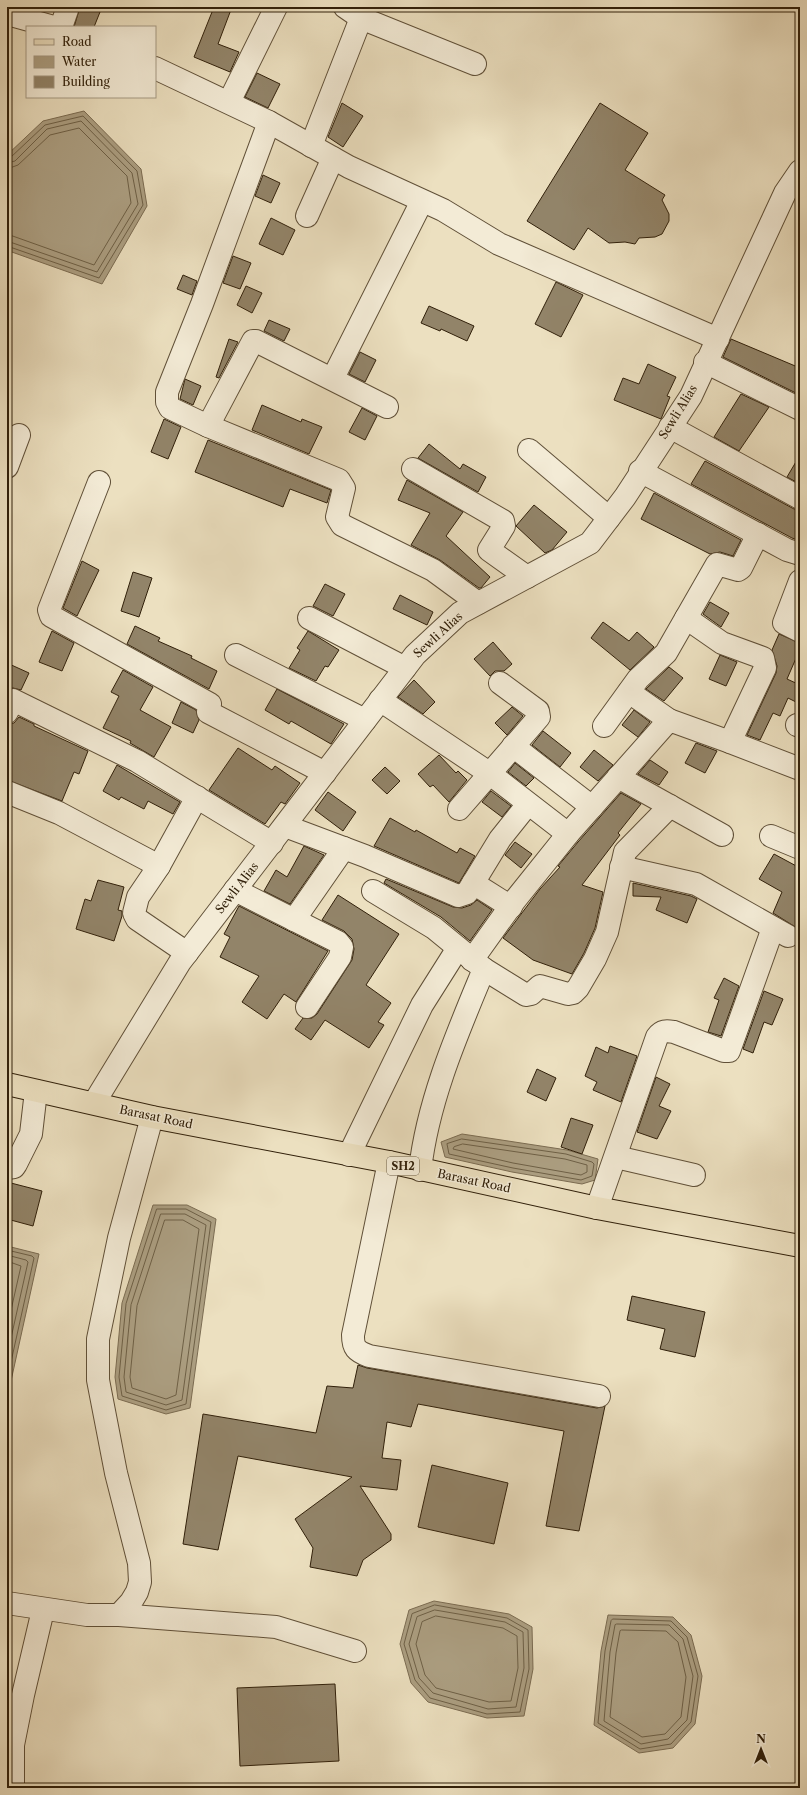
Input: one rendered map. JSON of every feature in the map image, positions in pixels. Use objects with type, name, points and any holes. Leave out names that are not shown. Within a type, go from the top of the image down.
[{"type":"main road","name":"Barasat Road","points":[[7,1084],[152,1117],[389,1162],[597,1208],[800,1246]]},
{"type":"street","points":[[61,26],[68,7]]},
{"type":"street","points":[[230,102],[276,7]]},
{"type":"street","points":[[311,146],[353,12],[475,64]]},
{"type":"street","points":[[7,14],[50,26]]},
{"type":"street","points":[[156,68],[230,102],[333,158],[443,210],[499,244],[718,338]]},
{"type":"street","points":[[269,122],[202,304],[167,392],[167,402],[170,408],[208,426],[339,480],[344,488],[337,517],[342,525],[433,570],[478,603]]},
{"type":"street","points":[[307,216],[333,158]]},
{"type":"street","name":"Sewli Alias","points":[[94,1104],[187,953],[415,655],[460,613],[590,543],[625,497],[640,471],[691,396],[705,362],[718,338],[785,193],[800,171]]},
{"type":"street","points":[[333,378],[422,201]]},
{"type":"street","points":[[208,426],[253,341],[260,341],[388,407]]},
{"type":"street","points":[[705,362],[800,409]]},
{"type":"street","points":[[670,427],[800,498]]},
{"type":"street","points":[[7,468],[19,435]]},
{"type":"street","points":[[528,450],[609,518]]},
{"type":"street","points":[[413,469],[504,520],[504,526],[490,550],[527,577]]},
{"type":"street","points":[[640,471],[787,550],[800,554]]},
{"type":"street","points":[[99,482],[49,610],[51,616],[210,704],[208,712],[325,773]]},
{"type":"street","points":[[604,726],[638,679],[666,653],[717,564],[738,570],[741,568],[758,534]]},
{"type":"street","points":[[800,580],[784,623],[800,631]]},
{"type":"street","points":[[309,618],[405,668]]},
{"type":"street","points":[[686,618],[722,643],[763,658],[765,668],[730,742]]},
{"type":"street","points":[[236,655],[365,720]]},
{"type":"street","points":[[459,809],[540,714],[500,683]]},
{"type":"street","points":[[629,692],[669,720],[800,769]]},
{"type":"street","points":[[380,700],[489,773],[568,834]]},
{"type":"street","points":[[9,703],[137,761],[272,843]]},
{"type":"street","points":[[349,1155],[422,1005],[471,959],[568,834],[669,720]]},
{"type":"street","points":[[513,746],[592,807]]},
{"type":"street","points":[[618,777],[722,835]]},
{"type":"street","points":[[7,792],[60,813],[159,866]]},
{"type":"street","points":[[187,953],[137,919],[134,913],[138,897],[159,866],[197,797]]},
{"type":"street","points":[[285,826],[344,848],[458,896],[467,893],[500,839],[528,804]]},
{"type":"street","points":[[373,891],[434,928],[471,959],[526,995],[531,994],[540,986],[563,994],[573,993],[578,988],[595,959],[607,932],[625,852],[670,806]]},
{"type":"street","points":[[771,836],[800,848]]},
{"type":"street","points":[[294,920],[344,848]]},
{"type":"street","points":[[597,1208],[616,1158],[657,1037],[660,1033],[666,1031],[674,1032],[724,1051],[729,1051],[781,932],[696,884],[621,867]]},
{"type":"street","points":[[473,883],[511,907]]},
{"type":"street","points":[[235,890],[338,942],[342,946],[340,957],[307,1007]]},
{"type":"street","points":[[420,1170],[423,1140],[450,1051],[471,959]]},
{"type":"street","points":[[7,1168],[14,1167],[31,1134],[36,1091]]},
{"type":"street","points":[[119,1615],[131,1602],[137,1592],[140,1582],[139,1563],[116,1473],[98,1380],[98,1338],[118,1238],[152,1117]]},
{"type":"street","points":[[616,1158],[694,1175]]},
{"type":"street","points":[[389,1162],[354,1335],[353,1346],[358,1352],[369,1356],[599,1396]]},
{"type":"street","points":[[7,1603],[43,1610],[87,1615],[119,1615],[276,1627],[355,1651]]},
{"type":"street","points":[[13,1788],[10,1744],[43,1610]]},
{"type":"water","points":[[84,111],[141,169],[147,206],[102,284],[9,251],[7,242],[7,155],[43,121]]},
{"type":"water","points":[[462,1134],[567,1150],[598,1159],[595,1180],[582,1184],[512,1172],[445,1157],[441,1142]]},
{"type":"water","points":[[153,1205],[187,1205],[216,1219],[190,1408],[166,1414],[118,1399],[115,1377],[122,1303]]},
{"type":"water","points":[[7,1246],[39,1254],[7,1399]]},
{"type":"water","points":[[434,1601],[509,1614],[532,1627],[533,1669],[524,1716],[487,1718],[428,1702],[411,1683],[400,1644],[409,1610]]},
{"type":"water","points":[[608,1615],[673,1617],[691,1635],[702,1676],[695,1724],[673,1748],[639,1753],[594,1725],[601,1651]]},
{"type":"building","points":[[80,7],[102,7],[94,26],[74,26]]},
{"type":"building","points":[[214,7],[232,7],[218,44],[239,52],[230,72],[194,57]]},
{"type":"building","points":[[257,73],[280,84],[268,108],[245,97]]},
{"type":"building","points":[[342,103],[363,116],[343,147],[328,137]]},
{"type":"building","points":[[600,103],[648,133],[625,170],[665,195],[662,200],[669,214],[669,221],[662,234],[655,237],[639,238],[635,244],[625,242],[609,243],[588,228],[574,250],[527,221]]},
{"type":"building","points":[[263,175],[280,183],[271,203],[255,196]]},
{"type":"building","points":[[271,218],[295,230],[283,255],[259,244]]},
{"type":"building","points":[[233,256],[251,263],[240,289],[223,283]]},
{"type":"building","points":[[183,275],[197,281],[192,295],[177,289]]},
{"type":"building","points":[[556,282],[583,295],[561,337],[535,324]]},
{"type":"building","points":[[246,286],[262,293],[252,313],[237,305]]},
{"type":"building","points":[[429,306],[474,326],[467,341],[441,329],[440,331],[421,323]]},
{"type":"building","points":[[269,320],[290,329],[284,341],[264,331]]},
{"type":"building","points":[[229,339],[238,342],[219,378],[216,377]]},
{"type":"building","points":[[731,339],[800,368],[800,395],[723,357]]},
{"type":"building","points":[[360,352],[376,360],[365,382],[349,374]]},
{"type":"building","points":[[648,364],[676,377],[667,396],[670,397],[661,419],[614,400],[623,378],[639,384]]},
{"type":"building","points":[[185,379],[201,386],[193,405],[180,399]]},
{"type":"building","points":[[741,394],[769,407],[739,451],[714,437]]},
{"type":"building","points":[[262,405],[301,422],[302,419],[322,427],[309,454],[252,430]]},
{"type":"building","points":[[362,408],[377,416],[365,440],[349,432]]},
{"type":"building","points":[[164,419],[181,427],[168,459],[151,452]]},
{"type":"building","points":[[208,440],[331,490],[327,503],[290,489],[283,507],[195,472]]},
{"type":"building","points":[[429,444],[460,469],[463,464],[486,477],[478,492],[418,458]]},
{"type":"building","points":[[800,455],[800,484],[787,477]]},
{"type":"building","points":[[705,461],[794,509],[800,510],[800,541],[691,484]]},
{"type":"building","points":[[407,480],[463,512],[446,536],[490,577],[481,588],[440,560],[411,545],[430,513],[398,500]]},
{"type":"building","points":[[654,493],[741,540],[733,556],[720,552],[710,554],[641,519]]},
{"type":"building","points":[[534,505],[567,532],[552,550],[545,553],[516,526]]},
{"type":"building","points":[[82,561],[99,570],[77,616],[63,608]]},
{"type":"building","points":[[133,572],[152,578],[139,617],[121,611]]},
{"type":"building","points":[[325,584],[345,594],[333,616],[313,606]]},
{"type":"building","points":[[400,595],[433,612],[427,625],[393,609]]},
{"type":"building","points":[[710,602],[729,613],[721,627],[703,614]]},
{"type":"building","points":[[603,622],[629,641],[637,632],[654,647],[630,670],[591,638]]},
{"type":"building","points":[[135,626],[160,638],[158,641],[192,656],[191,658],[217,671],[209,689],[127,644]]},
{"type":"building","points":[[52,631],[74,643],[62,671],[39,662]]},
{"type":"building","points":[[308,631],[339,650],[328,667],[325,666],[316,681],[289,668],[300,650],[297,648]]},
{"type":"building","points":[[779,634],[800,643],[800,649],[787,679],[800,685],[800,704],[788,698],[780,716],[773,713],[760,740],[747,735],[776,673],[777,666],[772,650]]},
{"type":"building","points":[[493,642],[512,664],[504,671],[495,671],[490,676],[474,659]]},
{"type":"building","points":[[720,655],[737,662],[726,686],[709,679]]},
{"type":"building","points":[[7,663],[29,673],[21,690],[13,688],[7,689]]},
{"type":"building","points":[[669,667],[683,678],[664,701],[646,689]]},
{"type":"building","points":[[123,670],[153,687],[140,710],[171,727],[154,757],[130,743],[131,741],[103,728],[119,696],[111,692]]},
{"type":"building","points":[[414,680],[435,702],[423,714],[398,697]]},
{"type":"building","points":[[277,689],[344,724],[331,744],[291,721],[289,724],[265,710]]},
{"type":"building","points":[[181,702],[196,710],[199,720],[193,733],[172,723]]},
{"type":"building","points":[[512,707],[523,716],[507,735],[495,723]]},
{"type":"building","points":[[634,710],[650,722],[638,737],[622,725]]},
{"type":"building","points":[[19,717],[34,724],[34,726],[88,751],[79,774],[74,772],[62,801],[7,780],[7,724],[14,723]]},
{"type":"building","points":[[543,731],[571,753],[560,767],[532,745]]},
{"type":"building","points":[[696,743],[717,751],[705,773],[685,763]]},
{"type":"building","points":[[238,748],[272,770],[275,766],[300,783],[285,804],[281,802],[265,824],[209,790]]},
{"type":"building","points":[[594,750],[613,765],[598,781],[580,767]]},
{"type":"building","points":[[439,755],[456,773],[458,771],[467,780],[449,802],[433,785],[430,787],[418,774]]},
{"type":"building","points":[[650,760],[668,772],[659,785],[638,774]]},
{"type":"building","points":[[515,763],[534,778],[526,786],[508,772]]},
{"type":"building","points":[[117,765],[180,802],[173,814],[148,801],[144,809],[121,797],[119,800],[103,791]]},
{"type":"building","points":[[385,767],[400,781],[387,794],[372,780]]},
{"type":"building","points":[[491,791],[511,806],[502,817],[482,802]]},
{"type":"building","points":[[328,792],[356,812],[343,831],[315,810]]},
{"type":"building","points":[[621,793],[641,804],[618,833],[620,835],[582,885],[603,892],[595,928],[584,953],[572,974],[533,960],[503,938],[540,889],[560,867],[558,866]]},
{"type":"building","points":[[390,818],[415,832],[416,830],[457,853],[460,848],[475,856],[459,883],[374,846]]},
{"type":"building","points":[[515,842],[532,854],[521,868],[505,855]]},
{"type":"building","points":[[304,846],[324,855],[290,904],[264,891],[276,870],[287,877]]},
{"type":"building","points":[[774,854],[800,868],[800,921],[797,928],[773,913],[782,892],[759,879]]},
{"type":"building","points":[[386,879],[453,907],[462,908],[471,905],[477,900],[492,910],[470,941],[441,917],[384,883]]},
{"type":"building","points":[[98,880],[124,887],[118,910],[122,911],[122,916],[114,941],[76,929],[85,899],[91,901]]},
{"type":"building","points":[[633,883],[691,896],[697,899],[687,923],[656,910],[661,897],[633,896]]},
{"type":"building","points":[[338,895],[399,934],[366,985],[391,1003],[378,1022],[384,1025],[369,1048],[325,1020],[311,1040],[295,1029],[303,1018],[312,1018],[317,1014],[352,960],[354,949],[352,939],[344,931],[322,920]]},
{"type":"building","points":[[239,906],[328,951],[296,1002],[284,994],[267,1019],[242,1002],[259,976],[220,957],[230,937],[224,934]]},
{"type":"building","points":[[724,978],[739,986],[721,1036],[708,1032],[719,1000],[714,998]]},
{"type":"building","points":[[764,991],[783,999],[772,1025],[764,1022],[753,1053],[743,1049]]},
{"type":"building","points":[[610,1046],[637,1056],[621,1102],[593,1090],[597,1082],[585,1076],[596,1047],[608,1053]]},
{"type":"building","points":[[537,1069],[556,1078],[546,1101],[527,1092]]},
{"type":"building","points":[[656,1077],[670,1084],[659,1106],[671,1111],[657,1139],[637,1132]]},
{"type":"building","points":[[571,1118],[593,1125],[582,1154],[561,1147]]},
{"type":"building","points":[[7,1182],[42,1191],[33,1226],[7,1219]]},
{"type":"building","points":[[632,1296],[705,1312],[695,1357],[660,1349],[665,1329],[627,1320]]},
{"type":"building","points":[[358,1365],[367,1368],[597,1408],[605,1406],[579,1531],[546,1526],[564,1431],[418,1404],[411,1427],[387,1422],[382,1458],[401,1460],[397,1490],[360,1486],[391,1534],[391,1540],[363,1560],[357,1576],[310,1567],[313,1548],[295,1519],[352,1477],[238,1456],[218,1550],[183,1544],[203,1414],[316,1433],[327,1386],[353,1388]]},
{"type":"building","points":[[432,1465],[508,1483],[494,1544],[418,1527]]},
{"type":"building","points":[[335,1684],[339,1761],[240,1766],[237,1688]]}]
